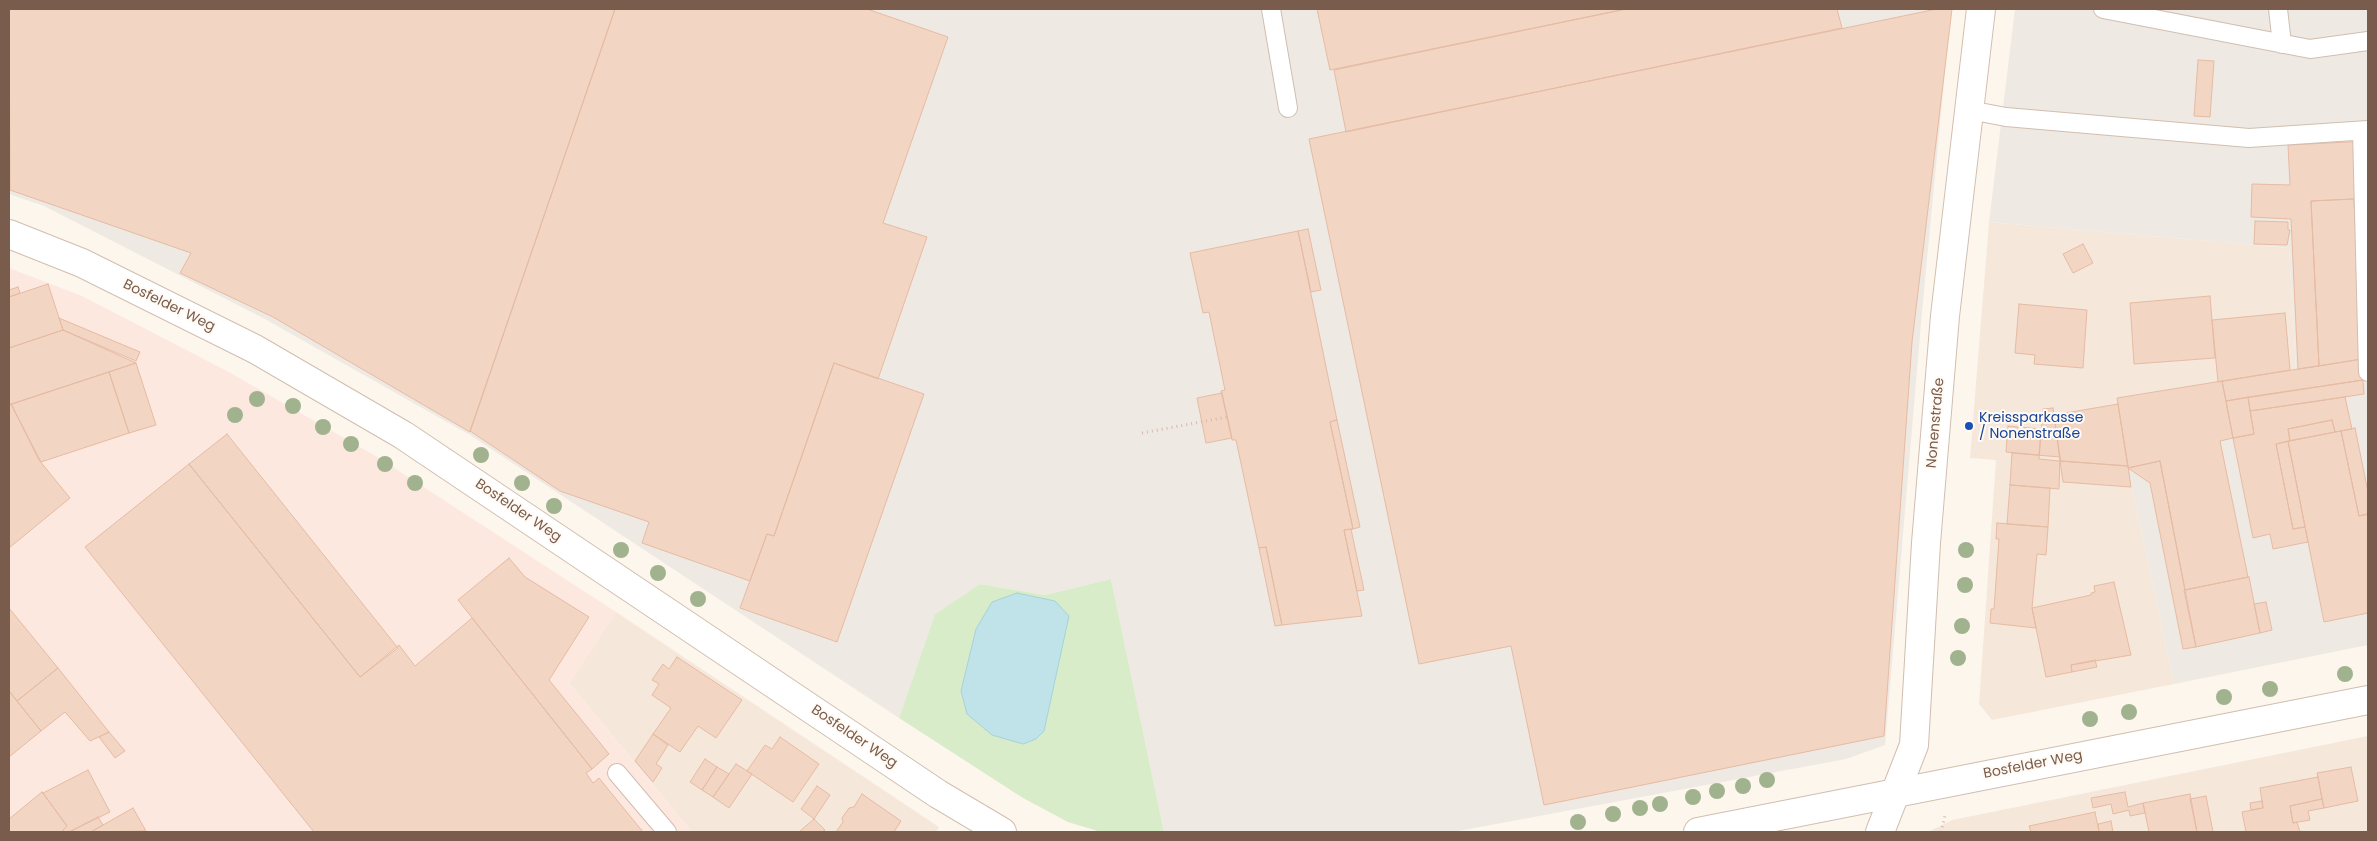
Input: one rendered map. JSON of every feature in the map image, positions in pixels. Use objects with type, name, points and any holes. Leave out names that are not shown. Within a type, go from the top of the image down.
[{"type":"street","name":"Nonenstraße","points":[[1880,832],[1914,746],[1926,543],[1944,335],[1981,9]]},
{"type":"street","name":"Bosfelder Weg","points":[[9,234],[82,263],[255,348],[403,434],[938,794],[984,828]]},
{"type":"street","name":"Bosfelder Weg","points":[[1698,832],[2368,700]]},
{"type":"lane","points":[[1271,9],[1288,108]]},
{"type":"lane","points":[[2103,9],[2310,49],[2368,41]]},
{"type":"lane","points":[[2278,9],[2282,44]]},
{"type":"lane","points":[[1969,110],[2006,117],[2249,138],[2365,130],[2368,372]]},
{"type":"lane","points":[[617,773],[667,832]]},
{"type":"path","points":[[1142,433],[1227,417]]},
{"type":"shaded area","points":[[9,9],[1951,9],[1922,312],[1885,745],[1846,759],[1453,832],[1164,832],[1111,579],[1045,595],[980,584],[935,614],[899,718],[470,435],[263,318],[44,206],[9,194]]},
{"type":"shaded area","points":[[2015,9],[2368,9],[2368,645],[2174,684],[2128,468],[2117,398],[2296,369],[2289,248],[1989,222]]},
{"type":"shaded area","points":[[1989,222],[2289,248],[2296,369],[2117,398],[2128,468],[2174,684],[1992,720],[1979,704],[1996,460],[1970,458]]},
{"type":"shaded area","points":[[9,268],[82,296],[227,371],[379,458],[616,612],[569,683],[692,832],[9,832]]},
{"type":"shaded area","points":[[616,612],[939,827],[936,832],[692,832],[569,683]]},
{"type":"shaded area","points":[[2368,736],[2368,832],[1928,832],[1952,820]]},
{"type":"green space","points":[[1111,579],[1164,832],[1101,832],[1068,822],[1023,798],[899,718],[935,614],[980,584],[1045,595]]},
{"type":"water","points":[[1017,593],[1055,601],[1069,616],[1044,731],[1036,739],[1023,744],[992,735],[967,714],[961,691],[976,629],[992,602]]},
{"type":"building","points":[[9,9],[615,9],[470,432],[273,317],[180,273],[191,253],[10,190]]},
{"type":"building","points":[[615,9],[867,9],[948,37],[883,223],[927,237],[878,379],[834,363],[774,536],[767,534],[750,581],[642,543],[649,522],[560,491],[470,431]]},
{"type":"building","points":[[1317,9],[1626,9],[1330,70]]},
{"type":"building","points":[[1626,9],[1837,9],[1842,28],[1346,132],[1334,70]]},
{"type":"building","points":[[1937,9],[1952,9],[1912,342],[1884,736],[1544,805],[1511,646],[1419,664],[1309,139]]},
{"type":"building","points":[[2198,60],[2214,61],[2210,117],[2194,116]]},
{"type":"building","points":[[2368,141],[2361,343],[2354,199],[2311,201],[2319,366],[2298,369],[2291,219],[2251,217],[2252,184],[2290,185],[2288,145]]},
{"type":"building","points":[[2354,199],[2362,359],[2319,366],[2311,201]]},
{"type":"building","points":[[2255,221],[2288,222],[2288,230],[2290,230],[2287,245],[2254,244]]},
{"type":"building","points":[[1308,229],[1321,290],[1311,292],[1298,231]]},
{"type":"building","points":[[1298,231],[1337,420],[1330,422],[1353,529],[1344,530],[1362,616],[1282,625],[1266,547],[1259,548],[1236,440],[1232,440],[1221,391],[1225,390],[1209,312],[1203,313],[1190,253]]},
{"type":"building","points":[[2083,244],[2093,263],[2073,273],[2063,254]]},
{"type":"building","points":[[48,284],[63,330],[9,348],[9,297]]},
{"type":"building","points":[[18,287],[20,293],[9,297],[9,290]]},
{"type":"building","points":[[2210,296],[2215,358],[2134,364],[2130,303]]},
{"type":"building","points":[[2019,304],[2087,310],[2083,368],[2034,364],[2035,355],[2015,353]]},
{"type":"building","points":[[2285,313],[2290,370],[2218,382],[2212,320]]},
{"type":"building","points":[[59,318],[140,352],[136,361],[63,330]]},
{"type":"building","points":[[63,330],[136,363],[9,405],[9,348]]},
{"type":"building","points":[[2362,359],[2363,380],[2226,401],[2222,381]]},
{"type":"building","points":[[136,363],[156,425],[129,433],[109,372]]},
{"type":"building","points":[[834,363],[924,394],[837,642],[740,608],[767,534],[774,536]]},
{"type":"building","points":[[109,372],[129,433],[41,462],[11,404]]},
{"type":"building","points":[[2363,380],[2364,394],[2250,411],[2248,397]]},
{"type":"building","points":[[2222,381],[2233,438],[2220,441],[2248,577],[2185,590],[2160,461],[2128,468],[2117,398]]},
{"type":"building","points":[[1222,393],[1232,438],[1206,443],[1197,398]]},
{"type":"building","points":[[2248,397],[2254,434],[2233,438],[2226,401]]},
{"type":"building","points":[[2345,397],[2352,429],[2335,432],[2332,420],[2288,429],[2290,441],[2276,444],[2293,529],[2305,527],[2308,542],[2273,549],[2270,534],[2253,538],[2233,438],[2254,434],[2250,411]]},
{"type":"building","points":[[11,404],[39,460],[70,498],[9,548],[9,405]]},
{"type":"building","points":[[2118,404],[2128,466],[2060,461],[2054,415]]},
{"type":"building","points":[[2053,408],[2060,461],[2039,459],[2043,409]]},
{"type":"building","points":[[1337,420],[1360,527],[1353,529],[1330,422]]},
{"type":"building","points":[[2332,420],[2335,432],[2290,441],[2288,429]]},
{"type":"building","points":[[2008,426],[2041,429],[2039,455],[2006,452]]},
{"type":"building","points":[[2355,428],[2368,492],[2368,514],[2359,516],[2341,431]]},
{"type":"building","points":[[2341,431],[2359,516],[2367,514],[2368,613],[2324,622],[2288,441]]},
{"type":"building","points":[[227,434],[398,648],[360,677],[189,464]]},
{"type":"building","points":[[2288,441],[2305,527],[2293,529],[2276,444]]},
{"type":"building","points":[[2012,453],[2060,457],[2059,489],[2010,485]]},
{"type":"building","points":[[2060,461],[2128,466],[2131,487],[2063,482]]},
{"type":"building","points":[[2160,461],[2196,647],[2183,649],[2150,483],[2128,468]]},
{"type":"building","points":[[189,464],[360,677],[399,645],[415,666],[472,618],[592,769],[586,773],[593,783],[599,778],[643,832],[314,832],[85,547]]},
{"type":"building","points":[[2010,485],[2050,488],[2048,527],[2007,524]]},
{"type":"building","points":[[1997,523],[2048,527],[2046,555],[2037,554],[2032,608],[2036,628],[1990,623],[1991,609],[1994,609],[1999,539],[1996,539]]},
{"type":"building","points":[[1351,529],[1364,590],[1357,591],[1344,530]]},
{"type":"building","points":[[1266,547],[1282,625],[1275,626],[1259,548]]},
{"type":"building","points":[[509,558],[525,577],[589,617],[549,680],[609,754],[592,769],[458,600]]},
{"type":"building","points":[[2249,577],[2260,633],[2196,647],[2184,590]]},
{"type":"building","points":[[2114,582],[2131,655],[2071,665],[2072,672],[2046,677],[2032,608],[2091,595],[2091,593],[2095,592],[2094,586]]},
{"type":"building","points":[[2266,602],[2272,630],[2260,633],[2254,604]]},
{"type":"building","points":[[9,608],[58,668],[17,701],[9,691]]},
{"type":"building","points":[[677,657],[742,700],[716,738],[698,726],[680,752],[653,734],[671,708],[652,695],[659,684],[652,680],[663,664],[669,669]]},
{"type":"building","points":[[2095,660],[2097,667],[2072,672],[2071,665]]},
{"type":"building","points":[[58,668],[109,732],[90,741],[65,712],[41,731],[17,701]]},
{"type":"building","points":[[9,691],[41,731],[9,757]]},
{"type":"building","points":[[109,732],[125,751],[115,758],[99,737]]},
{"type":"building","points":[[653,734],[668,745],[656,764],[662,768],[653,782],[635,761]]},
{"type":"building","points":[[780,737],[819,764],[793,802],[747,771],[765,745],[772,749]]},
{"type":"building","points":[[705,759],[717,767],[702,790],[690,782]]},
{"type":"building","points":[[736,764],[752,774],[729,808],[713,797]]},
{"type":"building","points":[[717,767],[729,774],[713,797],[702,790]]},
{"type":"building","points":[[2351,767],[2358,801],[2324,808],[2317,773]]},
{"type":"building","points":[[88,770],[110,812],[69,832],[64,832],[63,830],[67,826],[43,793]]},
{"type":"building","points":[[2318,777],[2322,799],[2290,806],[2293,823],[2297,822],[2300,832],[2246,832],[2242,812],[2263,808],[2260,788]]},
{"type":"building","points":[[817,786],[830,795],[814,819],[801,809]]},
{"type":"building","points":[[42,792],[67,826],[63,830],[64,832],[9,832],[9,819]]},
{"type":"building","points":[[2125,792],[2128,807],[2143,803],[2145,813],[2130,816],[2129,810],[2113,814],[2111,804],[2093,808],[2091,798]]},
{"type":"building","points":[[862,794],[901,821],[894,832],[836,832],[843,822],[842,818],[849,808],[854,807]]},
{"type":"building","points":[[2190,794],[2197,832],[2149,832],[2143,803]]},
{"type":"building","points":[[2206,796],[2213,832],[2197,832],[2190,799]]},
{"type":"building","points":[[2322,799],[2324,808],[2308,811],[2310,820],[2293,823],[2290,806]]},
{"type":"building","points":[[2262,801],[2263,808],[2251,810],[2250,803]]},
{"type":"building","points":[[133,808],[146,831],[91,832],[103,825]]},
{"type":"building","points":[[2095,812],[2099,832],[2031,832],[2029,826]]},
{"type":"building","points":[[98,817],[103,825],[91,832],[69,832]]},
{"type":"building","points":[[814,819],[825,830],[822,832],[799,832]]},
{"type":"building","points":[[2111,821],[2113,832],[2099,832],[2098,824]]},
{"type":"place","name":"Kreissparkasse / Nonenstraße","points":[[1969,426]]}]
